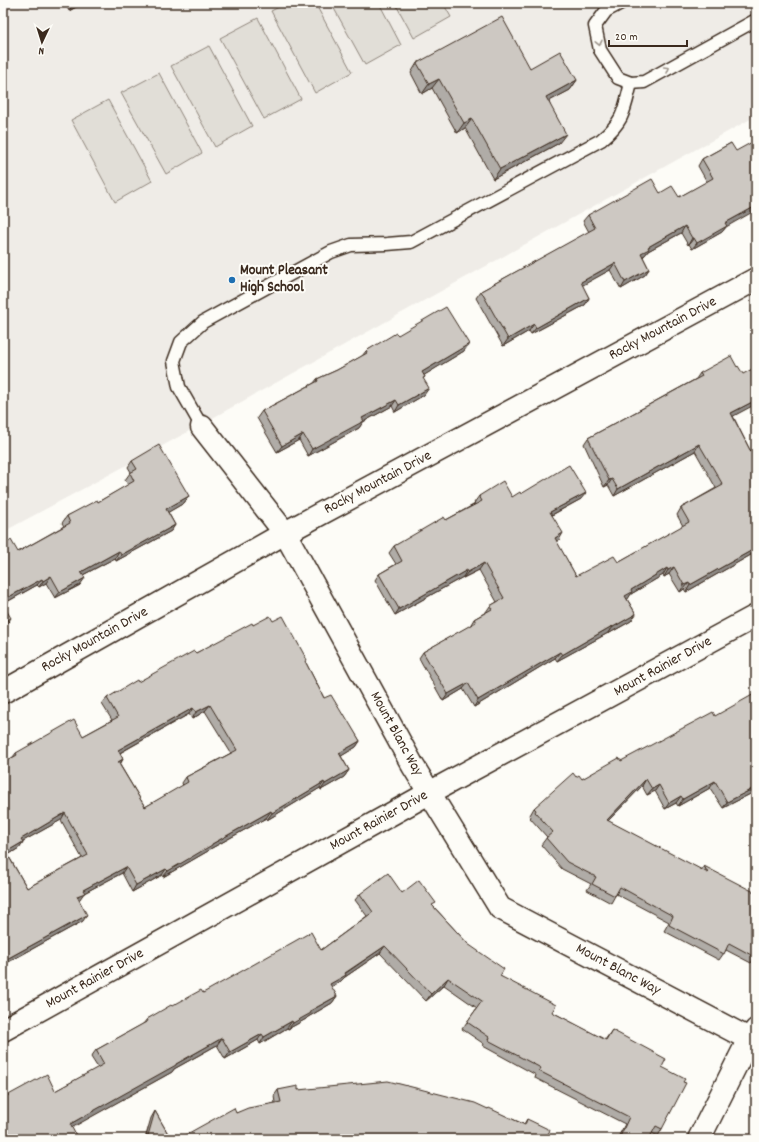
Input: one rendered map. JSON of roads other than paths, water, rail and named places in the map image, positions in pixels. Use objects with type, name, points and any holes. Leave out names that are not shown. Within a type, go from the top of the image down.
[{"type":"street","name":"Rocky Mountain Drive","points":[[3,692],[285,533],[756,279]]},
{"type":"street","name":"Mount Blanc Way","points":[[202,427],[285,533],[413,766],[500,908],[753,1034]]},
{"type":"street","name":"Mount Rainier Drive","points":[[3,1030],[429,793],[756,616]]},
{"type":"street","points":[[699,1139],[753,1034]]},
{"type":"lane","points":[[621,3],[606,11],[595,26],[600,50],[618,78],[631,83],[644,82],[756,20]]},
{"type":"lane","points":[[202,427],[179,387],[174,361],[181,342],[203,322],[331,252],[351,245],[411,242],[601,140],[614,129],[623,115],[631,83]]},
{"type":"place","name":"Mount Pleasant High School","points":[[232,280]]}]
